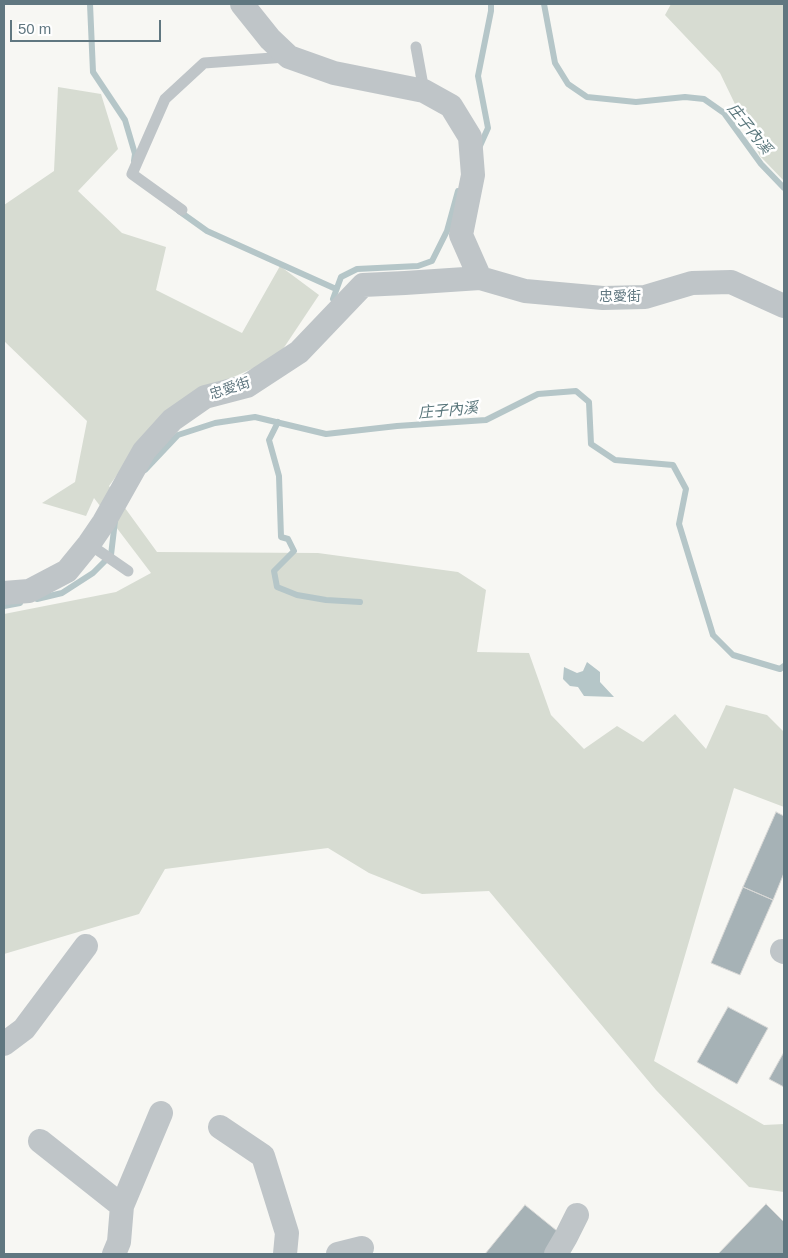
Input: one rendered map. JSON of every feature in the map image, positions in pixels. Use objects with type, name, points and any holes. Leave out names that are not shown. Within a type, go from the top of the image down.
[{"type":"street","points":[[242,4],[270,39],[289,57],[334,73],[424,91],[451,106],[470,137],[473,175],[461,235],[480,278]]},
{"type":"street","name":"忠愛街","points":[[4,593],[28,591],[67,571],[104,522],[144,451],[172,420],[205,397],[247,386],[299,352],[363,284],[405,284],[480,278],[525,291],[603,298],[645,297],[692,283],[731,282],[784,306]]},
{"type":"street","points":[[4,1044],[24,1029],[86,946]]},
{"type":"street","points":[[114,1254],[119,1242],[122,1206],[161,1113]]},
{"type":"street","points":[[220,1127],[264,1156],[287,1233],[285,1254]]},
{"type":"street","points":[[40,1141],[122,1206]]},
{"type":"street","points":[[556,1254],[578,1214]]},
{"type":"street","points":[[338,1254],[362,1248]]},
{"type":"lane","points":[[416,47],[424,91]]},
{"type":"lane","points":[[182,210],[132,174],[165,99],[204,63],[289,57]]},
{"type":"lane","points":[[89,544],[128,571]]},
{"type":"shaded area","points":[[671,4],[784,4],[784,181],[760,156],[720,73],[665,15]]},
{"type":"shaded area","points":[[58,87],[101,94],[118,149],[78,191],[122,233],[166,247],[156,290],[242,333],[280,266],[319,295],[277,358],[194,394],[147,434],[109,486],[157,552],[318,553],[458,572],[486,590],[477,652],[529,653],[551,715],[584,749],[617,726],[643,742],[675,714],[706,749],[726,705],[767,715],[784,732],[784,807],[734,788],[654,1061],[764,1125],[784,1124],[784,1192],[749,1187],[656,1090],[489,891],[422,894],[369,873],[328,848],[165,869],[139,914],[4,954],[4,614],[116,592],[151,573],[94,498],[86,516],[42,503],[75,482],[87,421],[4,341],[4,205],[54,171]]},
{"type":"shaded area","points":[[587,662],[600,672],[600,682],[614,697],[584,696],[578,687],[570,686],[563,679],[564,667],[577,673],[583,671]]},
{"type":"building","points":[[776,812],[784,816],[784,873],[773,900],[743,887]]},
{"type":"building","points":[[743,887],[773,900],[740,975],[711,963]]},
{"type":"building","points":[[728,1007],[768,1028],[737,1084],[697,1062]]},
{"type":"building","points":[[784,1052],[784,1087],[769,1079]]},
{"type":"building","points":[[766,1204],[784,1222],[784,1254],[718,1254]]},
{"type":"building","points":[[525,1205],[562,1235],[549,1254],[485,1254]]},
{"type":"waterway","points":[[90,4],[93,72],[125,120],[135,154],[134,161]]},
{"type":"waterway","points":[[479,148],[488,128],[478,76],[491,4]]},
{"type":"waterway","name":"庄子內溪","points":[[544,4],[555,63],[568,84],[587,97],[636,102],[685,97],[704,99],[724,113],[761,164],[784,188]]},
{"type":"waterway","points":[[333,299],[341,277],[357,269],[418,266],[432,261],[447,231],[458,191]]},
{"type":"waterway","points":[[179,211],[207,231],[336,289]]},
{"type":"waterway","name":"庄子內溪","points":[[145,470],[178,435],[215,423],[255,417],[326,434],[397,426],[486,420],[538,394],[576,391],[589,402],[591,444],[615,460],[673,465],[686,489],[679,524],[713,635],[733,655],[780,669],[784,666]]},
{"type":"waterway","points":[[278,422],[269,440],[279,476],[281,537],[288,539],[294,551],[274,571],[277,587],[297,595],[326,600],[360,602]]},
{"type":"waterway","name":"庄子內溪","points":[[37,599],[62,593],[93,573],[111,555],[115,521]]},
{"type":"waterway","name":"庄子內溪","points":[[4,606],[20,603]]}]
